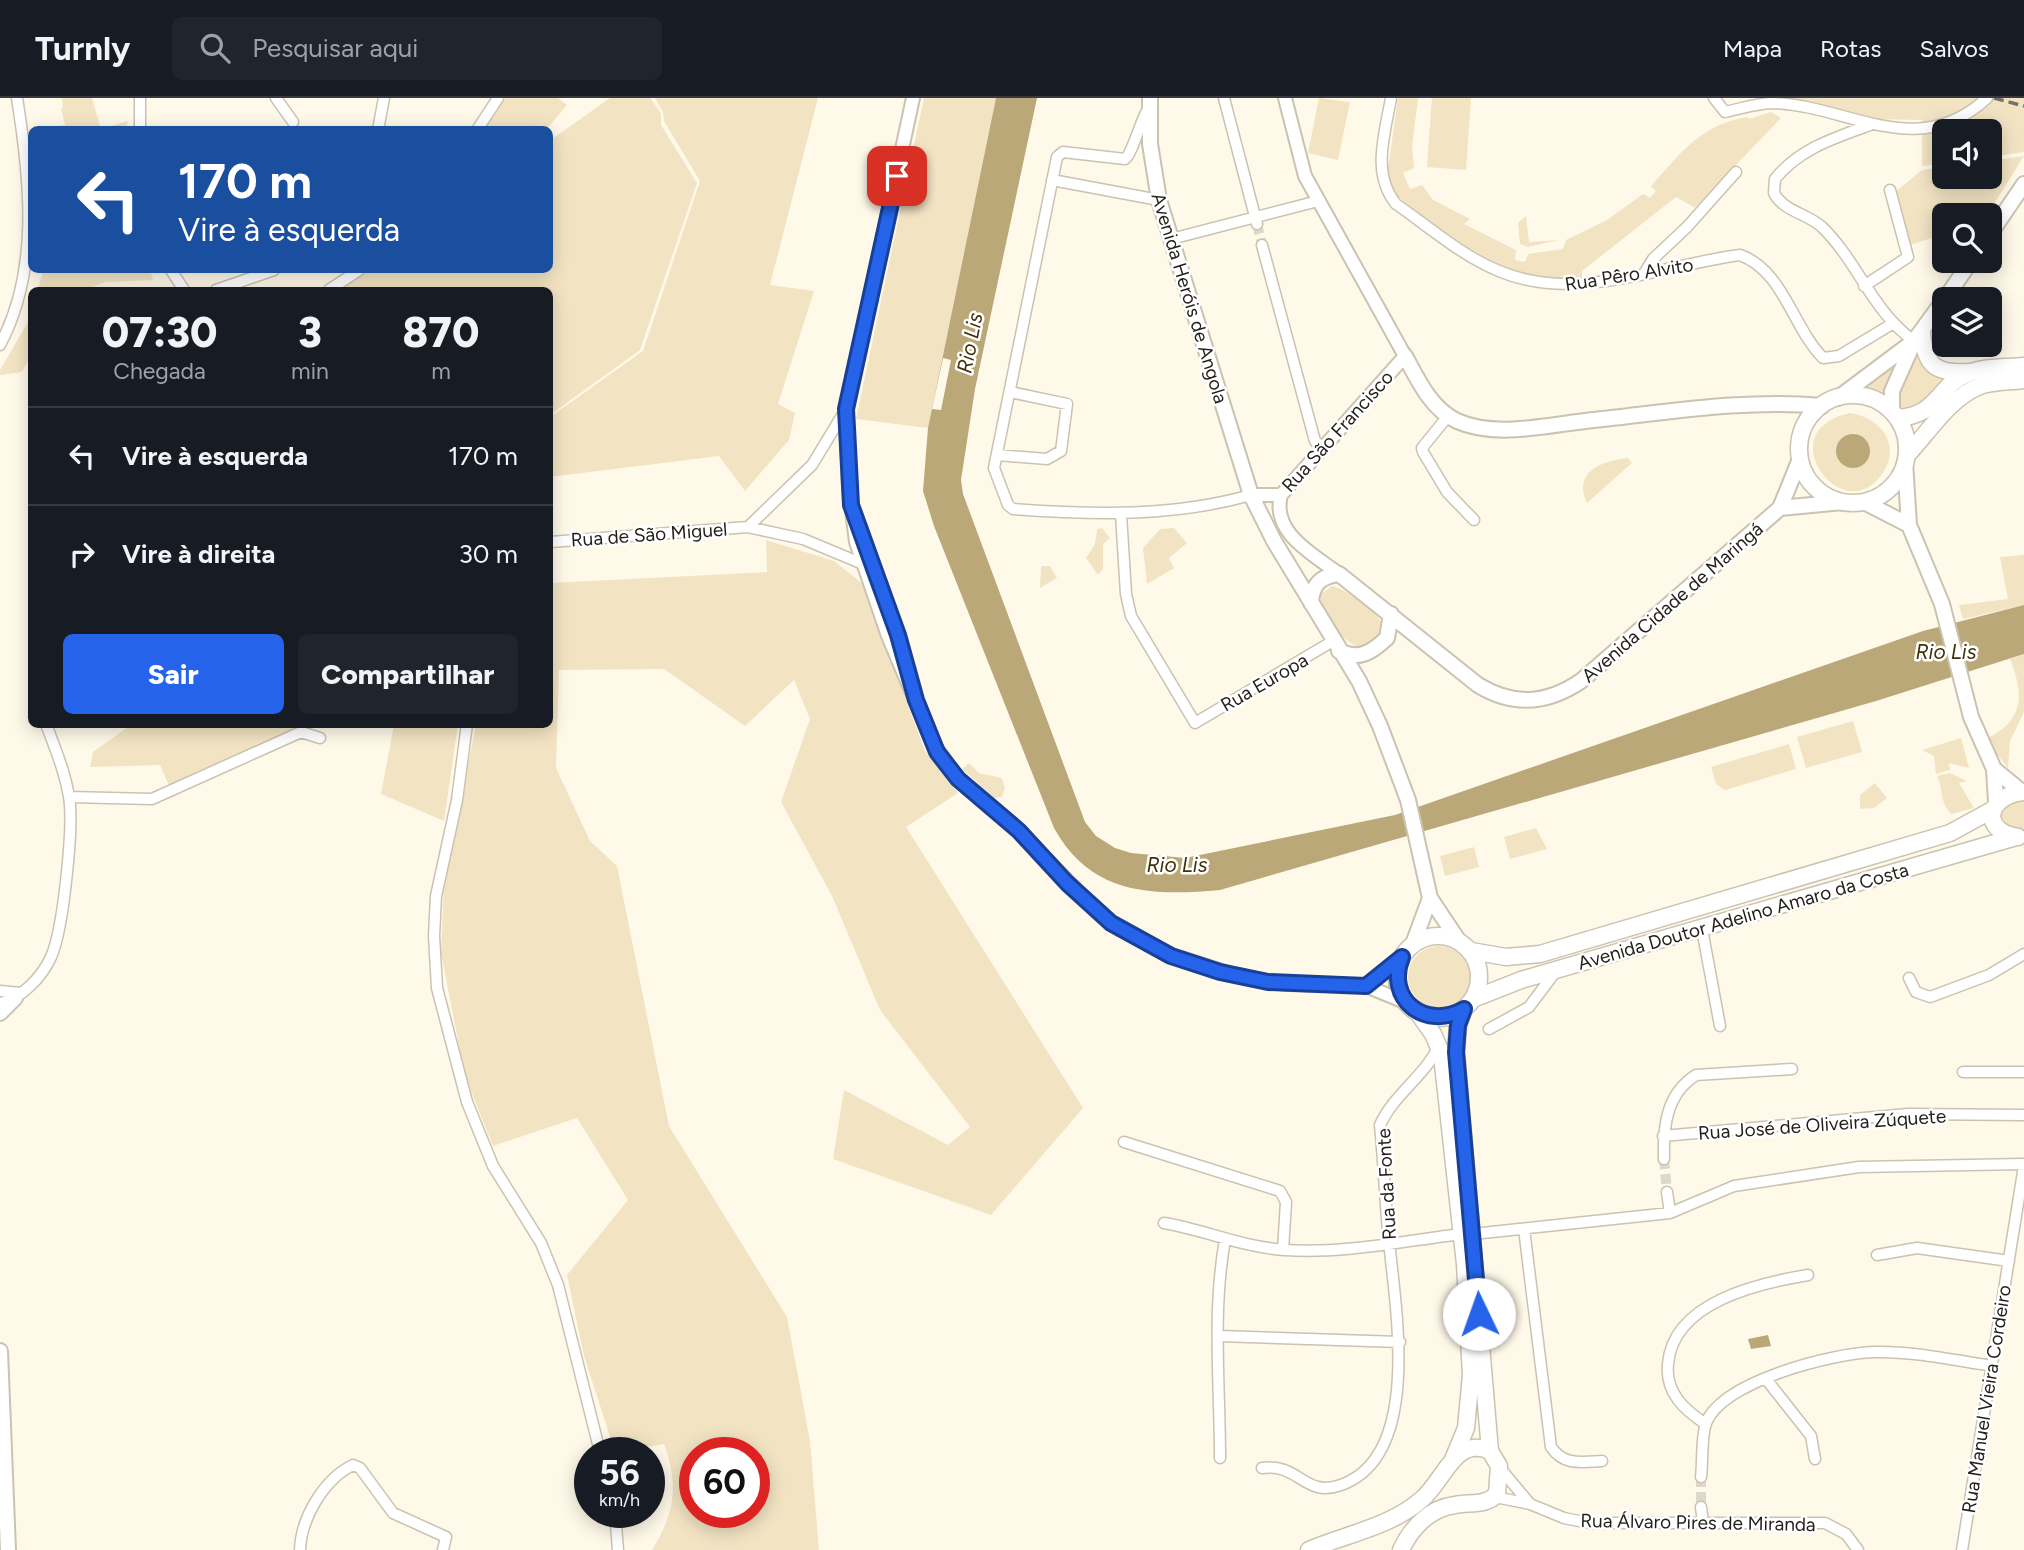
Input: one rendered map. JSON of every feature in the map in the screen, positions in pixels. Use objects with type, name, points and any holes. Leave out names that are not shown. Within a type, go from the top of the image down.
[{"type":"main road","name":"Avenida Heróis de Angola","points":[[1149,104],[1158,200],[1251,495]]},
{"type":"main road","points":[[2002,216],[2024,184]]},
{"type":"main road","points":[[1932,318],[1918,337],[1892,391],[1894,415],[1905,436],[1909,525],[1943,610],[1976,730],[1994,769],[1996,827],[2006,835],[2020,837]]},
{"type":"main road","points":[[1405,356],[1427,394],[1448,416],[1469,425],[1494,429],[1751,403],[1822,405],[1838,398],[1918,337]]},
{"type":"main road","points":[[1918,337],[1930,363],[1945,371],[1969,372],[2024,366]]},
{"type":"main road","points":[[1838,398],[1867,397],[1894,415],[1924,412],[1969,372]]},
{"type":"main road","points":[[1822,405],[1803,429],[1800,459],[1815,488],[1843,502],[1864,502],[1895,484],[1906,459],[1949,408],[1971,390],[1990,383],[2024,380]]},
{"type":"main road","name":"Avenida Cidade de Maringá","points":[[1339,574],[1491,693],[1516,700],[1544,700],[1581,681],[1780,508],[1800,459]]},
{"type":"main road","points":[[1251,495],[1311,603],[1359,681],[1388,744],[1408,800],[1430,898],[1458,940],[1471,951],[1480,974],[1458,1025],[1456,1052],[1472,1375],[1466,1428],[1454,1457],[1424,1498],[1400,1514],[1361,1533],[1309,1550]]},
{"type":"main road","name":"Avenida Cidade de Maringá","points":[[1780,508],[1843,502]]},
{"type":"main road","points":[[1864,502],[1909,525]]},
{"type":"main road","points":[[1311,603],[1311,593],[1317,582],[1326,576],[1339,574]]},
{"type":"main road","points":[[1387,638],[1391,614]]},
{"type":"main road","points":[[1336,646],[1347,655],[1364,655],[1387,638],[1416,636]]},
{"type":"main road","points":[[1359,681],[1364,655]]},
{"type":"main road","points":[[1994,769],[2023,792]]},
{"type":"main road","name":"Avenida Doutor Adelino Amaro da Costa","points":[[1471,951],[1506,957],[1540,954],[1950,834],[2010,793],[2023,792]]},
{"type":"main road","name":"Avenida Doutor Adelino Amaro da Costa","points":[[1468,1004],[1502,986],[2020,837]]},
{"type":"main road","points":[[1402,1550],[1413,1529],[1435,1512],[1445,1507],[1488,1502],[1500,1488],[1499,1466],[1490,1451],[1467,1234],[1440,1046],[1412,1008],[1397,980],[1430,898]]},
{"type":"main road","points":[[1407,950],[1435,935],[1458,940]]},
{"type":"main road","points":[[0,1013],[18,995]]},
{"type":"main road","points":[[1412,1008],[1441,1018],[1468,1004]]},
{"type":"main road","points":[[0,1351],[8,1550]]},
{"type":"main road","points":[[1454,1457],[1476,1447],[1490,1451]]},
{"type":"main road","points":[[0,1519],[7,1503]]},
{"type":"main road","points":[[1355,1550],[1361,1533]]},
{"type":"street","points":[[17,98],[28,222]]},
{"type":"street","points":[[140,98],[140,126]]},
{"type":"street","points":[[276,98],[293,122]]},
{"type":"street","points":[[379,126],[384,98]]},
{"type":"street","points":[[480,126],[498,98]]},
{"type":"street","points":[[913,98],[846,409],[851,505],[869,565],[933,743],[951,771],[1019,831],[1067,883],[1111,923],[1163,952],[1220,972],[1287,984],[1366,986],[1412,1008]]},
{"type":"street","points":[[1224,98],[1256,221]]},
{"type":"street","points":[[1285,98],[1301,166],[1405,356]]},
{"type":"street","name":"Rua Pêro Alvito","points":[[1391,98],[1380,167],[1384,184],[1396,204],[1496,270],[1537,284],[1575,285],[1732,256],[1747,258],[1768,276],[1819,354],[1828,360],[1892,324]]},
{"type":"street","points":[[1714,98],[1725,112],[1771,103],[1819,110],[1870,125],[1921,128],[1948,121],[1987,98]]},
{"type":"street","points":[[1010,392],[1067,404],[1061,451],[1058,456],[1047,459],[997,455],[1057,157],[1063,152],[1119,161],[1129,156],[1136,129],[1149,104]]},
{"type":"street","points":[[1870,125],[1808,150],[1782,170],[1773,185],[1777,199],[1821,227],[1892,324],[1918,337]]},
{"type":"street","points":[[1645,272],[1653,259],[1688,227],[1736,172]]},
{"type":"street","points":[[1052,180],[1158,200]]},
{"type":"street","points":[[1864,286],[1908,257],[1889,190]]},
{"type":"street","points":[[1171,239],[1256,221],[1318,201]]},
{"type":"street","points":[[0,345],[19,295],[28,239]]},
{"type":"street","points":[[1262,245],[1315,441],[1323,448]]},
{"type":"street","points":[[225,287],[265,273]]},
{"type":"street","points":[[334,287],[354,273]]},
{"type":"street","name":"Rua São Francisco","points":[[997,455],[994,468],[1008,505],[1013,509],[1121,514],[1188,510],[1251,495],[1280,495],[1405,356]]},
{"type":"street","name":"Rua de São Miguel","points":[[748,527],[812,465],[846,409]]},
{"type":"street","points":[[1448,416],[1422,448],[1442,482],[1474,520]]},
{"type":"street","name":"Avenida Cidade de Maringá","points":[[1280,495],[1277,511],[1283,528],[1339,574]]},
{"type":"street","name":"Rua Europa","points":[[1121,514],[1126,594],[1131,616],[1195,723],[1336,646]]},
{"type":"street","name":"Rua de São Miguel","points":[[553,542],[748,527],[803,539],[869,565]]},
{"type":"street","points":[[0,1003],[18,995],[46,967],[55,945],[69,845],[69,796],[48,728]]},
{"type":"street","points":[[466,728],[457,800],[436,896],[434,936],[437,989],[467,1102],[493,1166],[541,1243],[558,1285],[596,1437]]},
{"type":"street","points":[[69,796],[152,799],[301,732],[320,738]]},
{"type":"street","points":[[1702,929],[1720,1026]]},
{"type":"street","points":[[1366,986],[1407,950]]},
{"type":"street","points":[[1909,978],[1916,992],[1930,997],[1989,975],[2024,954]]},
{"type":"street","points":[[1489,1029],[1529,1007],[1556,970]]},
{"type":"street","points":[[0,991],[18,995]]},
{"type":"street","name":"Rua da Fonte","points":[[1262,1468],[1278,1466],[1310,1485],[1324,1488],[1348,1481],[1370,1466],[1382,1447],[1390,1420],[1400,1342],[1380,1125],[1389,1106],[1414,1083],[1440,1046]]},
{"type":"street","points":[[1664,1159],[1663,1136],[1675,1097],[1696,1075],[1793,1069]]},
{"type":"street","points":[[1963,1072],[2024,1072]]},
{"type":"street","name":"Rua José de Oliveira Zúquete","points":[[1663,1136],[1908,1114],[2024,1115]]},
{"type":"street","points":[[1124,1143],[1280,1191],[1286,1202],[1283,1250]]},
{"type":"street","points":[[1164,1223],[1188,1227],[1225,1240],[1283,1250],[1326,1250],[1670,1213],[1734,1186],[1859,1167],[2024,1165]]},
{"type":"street","name":"Rua Manuel Vieira Cordeiro","points":[[1962,1550],[2024,1165]]},
{"type":"street","points":[[1667,1192],[1670,1213]]},
{"type":"street","points":[[1524,1228],[1551,1447],[1569,1462],[1602,1461]]},
{"type":"street","points":[[1220,1458],[1219,1336],[1221,1262],[1225,1240]]},
{"type":"street","points":[[1877,1255],[1917,1248],[2009,1261]]},
{"type":"street","points":[[1706,1424],[1689,1413],[1669,1384],[1669,1354],[1674,1339],[1686,1325],[1721,1300],[1773,1280],[1808,1275]]},
{"type":"street","points":[[1219,1336],[1400,1342]]},
{"type":"street","points":[[1701,1477],[1706,1424],[1722,1402],[1766,1379],[1824,1361],[1874,1352],[1992,1366]]},
{"type":"street","points":[[1766,1379],[1811,1436],[1815,1459]]},
{"type":"street","points":[[300,1550],[306,1520],[317,1500],[335,1478],[353,1465],[360,1468],[386,1507],[397,1516],[404,1521],[412,1520],[423,1530],[446,1537],[443,1550]]},
{"type":"street","name":"Rua Álvaro Pires de Miranda","points":[[1499,1466],[1530,1504]]},
{"type":"street","name":"Rua Álvaro Pires de Miranda","points":[[1495,1497],[1530,1504],[1564,1518],[1589,1523],[1825,1523],[1846,1534],[1858,1550]]},
{"type":"street","points":[[1701,1507],[1703,1522]]},
{"type":"street","points":[[616,1528],[618,1550]]},
{"type":"shaded area","points":[[62,98],[92,98],[100,126],[59,126],[65,125]]},
{"type":"shaded area","points":[[505,98],[558,98],[567,105],[550,126],[487,126]]},
{"type":"shaded area","points":[[610,98],[650,98],[661,113],[661,125],[697,183],[640,350],[553,413],[553,287],[345,287],[366,273],[553,273],[553,138]]},
{"type":"shaded area","points":[[655,98],[818,98],[770,285],[814,291],[778,404],[795,413],[789,440],[745,491],[719,456],[553,477],[553,415],[643,351],[700,181],[664,121],[663,112]]},
{"type":"shaded area","points":[[924,98],[996,98],[928,428],[856,419]]},
{"type":"shaded area","points":[[1319,98],[1350,102],[1338,160],[1308,153]]},
{"type":"shaded area","points":[[1398,98],[1418,98],[1412,147],[1414,168],[1403,173],[1410,189],[1422,185],[1433,200],[1470,219],[1464,224],[1516,250],[1515,260],[1525,262],[1528,254],[1563,249],[1566,240],[1607,220],[1643,194],[1650,198],[1656,191],[1651,186],[1672,162],[1704,133],[1731,121],[1771,112],[1781,118],[1695,208],[1676,197],[1582,271],[1582,278],[1557,279],[1532,276],[1482,256],[1436,226],[1395,194],[1387,176]]},
{"type":"shaded area","points":[[1432,98],[1471,98],[1466,170],[1427,167]]},
{"type":"shaded area","points":[[1791,98],[2024,98],[2024,152],[2002,155],[2002,119],[1932,119],[1932,165],[1922,166],[1922,120],[1871,119]]},
{"type":"shaded area","points":[[128,121],[127,126],[111,126]]},
{"type":"shaded area","points":[[2024,156],[1995,203],[1932,203],[1932,238],[1910,245],[1895,192],[1922,170],[1932,169],[1932,189],[2002,189],[2002,159]]},
{"type":"shaded area","points":[[1526,216],[1529,242],[1559,240],[1528,247],[1520,244],[1518,223]]},
{"type":"shaded area","points":[[42,273],[151,273],[153,280],[105,282],[92,287],[39,287]]},
{"type":"shaded area","points":[[28,322],[28,361],[22,372],[0,375],[0,370]]},
{"type":"shaded area","points":[[1920,352],[1949,377],[1918,409],[1903,411],[1897,406],[1898,393]]},
{"type":"shaded area","points":[[1901,361],[1887,398],[1866,388]]},
{"type":"shaded area","points":[[1850,413],[1870,420],[1884,433],[1890,451],[1889,461],[1884,471],[1868,487],[1851,491],[1834,485],[1821,472],[1814,456],[1815,439],[1826,423]],"holes":[[[1854,433],[1868,442],[1870,453],[1855,468],[1844,466]]]},
{"type":"shaded area","points":[[1628,458],[1632,463],[1587,503],[1583,492],[1587,476],[1600,465]]},
{"type":"shaded area","points":[[1102,528],[1110,538],[1103,544],[1103,569],[1098,575],[1086,558],[1095,544],[1097,529]]},
{"type":"shaded area","points":[[1174,528],[1187,543],[1169,558],[1174,568],[1147,584],[1143,548],[1160,529]]},
{"type":"shaded area","points":[[766,540],[834,561],[862,583],[925,751],[958,793],[906,827],[1083,1108],[991,1215],[833,1159],[844,1090],[948,1145],[970,1127],[880,1010],[832,896],[781,802],[810,719],[794,680],[745,726],[664,669],[559,670],[556,768],[590,841],[617,866],[669,1126],[787,1317],[810,1441],[819,1550],[652,1550],[665,1528],[672,1498],[672,1473],[665,1437],[610,1437],[584,1356],[567,1275],[628,1200],[577,1118],[493,1146],[465,1076],[441,953],[444,882],[475,728],[553,728],[553,583],[767,572]]},
{"type":"shaded area","points":[[2024,555],[2024,605],[1963,619],[1959,605],[2008,599],[2000,557]]},
{"type":"shaded area","points":[[1041,566],[1050,566],[1057,578],[1040,588]]},
{"type":"shaded area","points":[[1332,586],[1351,595],[1378,618],[1382,626],[1378,638],[1363,648],[1341,635],[1323,610],[1321,601],[1321,594]]},
{"type":"shaded area","points":[[2024,654],[2024,712],[2010,741],[2008,768],[1996,753],[1989,737],[2009,723],[2015,714],[2018,684],[2010,659]]},
{"type":"shaded area","points":[[1853,721],[1862,752],[1806,768],[1797,737]]},
{"type":"shaded area","points":[[127,728],[300,728],[169,786],[160,765],[90,767],[93,752]]},
{"type":"shaded area","points":[[393,728],[458,728],[444,821],[381,794]]},
{"type":"shaded area","points":[[1961,738],[1969,768],[1949,763],[1950,770],[1936,774],[1934,756],[1922,750]]},
{"type":"shaded area","points":[[1789,744],[1796,769],[1725,790],[1716,784],[1711,767]]},
{"type":"shaded area","points":[[969,763],[979,773],[1002,778],[1005,788],[1002,797],[994,798],[962,769]]},
{"type":"shaded area","points":[[1950,773],[1967,781],[1959,783],[1974,808],[1951,814],[1947,809],[1937,776]]},
{"type":"shaded area","points":[[1875,783],[1887,798],[1874,808],[1860,809],[1860,795]]},
{"type":"shaded area","points":[[2024,799],[2024,832],[2018,832],[2002,822],[2000,814],[2007,803]]},
{"type":"shaded area","points":[[1536,828],[1547,849],[1510,859],[1504,837]]},
{"type":"shaded area","points":[[1474,847],[1479,867],[1445,876],[1440,856]]},
{"type":"shaded area","points":[[1433,946],[1445,946],[1461,955],[1468,965],[1468,989],[1461,999],[1445,1008],[1433,1008],[1422,1003],[1413,994],[1408,983],[1408,971],[1413,960],[1422,951]]},
{"type":"water","name":"Rio Lis","points":[[996,98],[1037,98],[975,389],[961,480],[963,494],[1085,822],[1096,836],[1115,848],[1131,853],[1185,858],[1395,815],[1923,631],[2024,605],[2024,654],[1876,701],[1220,890],[1147,891],[1105,879],[1086,867],[1069,850],[1054,828],[934,526],[923,491],[928,428]]},
{"type":"water","points":[[1853,434],[1865,439],[1870,451],[1865,463],[1853,468],[1841,463],[1836,451],[1841,439]]},
{"type":"water","points":[[1768,1335],[1771,1346],[1751,1349],[1748,1339]]},
{"type":"pier","points":[[943,358],[951,360],[941,410],[932,409]]},
{"type":"tunnel","points":[[1257,224],[1262,245]]},
{"type":"tunnel","points":[[1664,1159],[1667,1192]]},
{"type":"tunnel","points":[[1701,1477],[1701,1507]]},
{"type":"railway","points":[[1994,98],[2024,106]]},
{"type":"route","points":[[897,176],[846,409],[849,487],[851,505],[933,743],[958,779],[1019,831],[1090,904],[1111,923],[1163,952],[1220,972],[1268,982],[1331,986],[1366,986],[1402,957],[1397,968],[1399,992],[1411,1008],[1429,1017],[1441,1018],[1464,1009],[1458,1025],[1456,1052],[1479,1314]]}]
